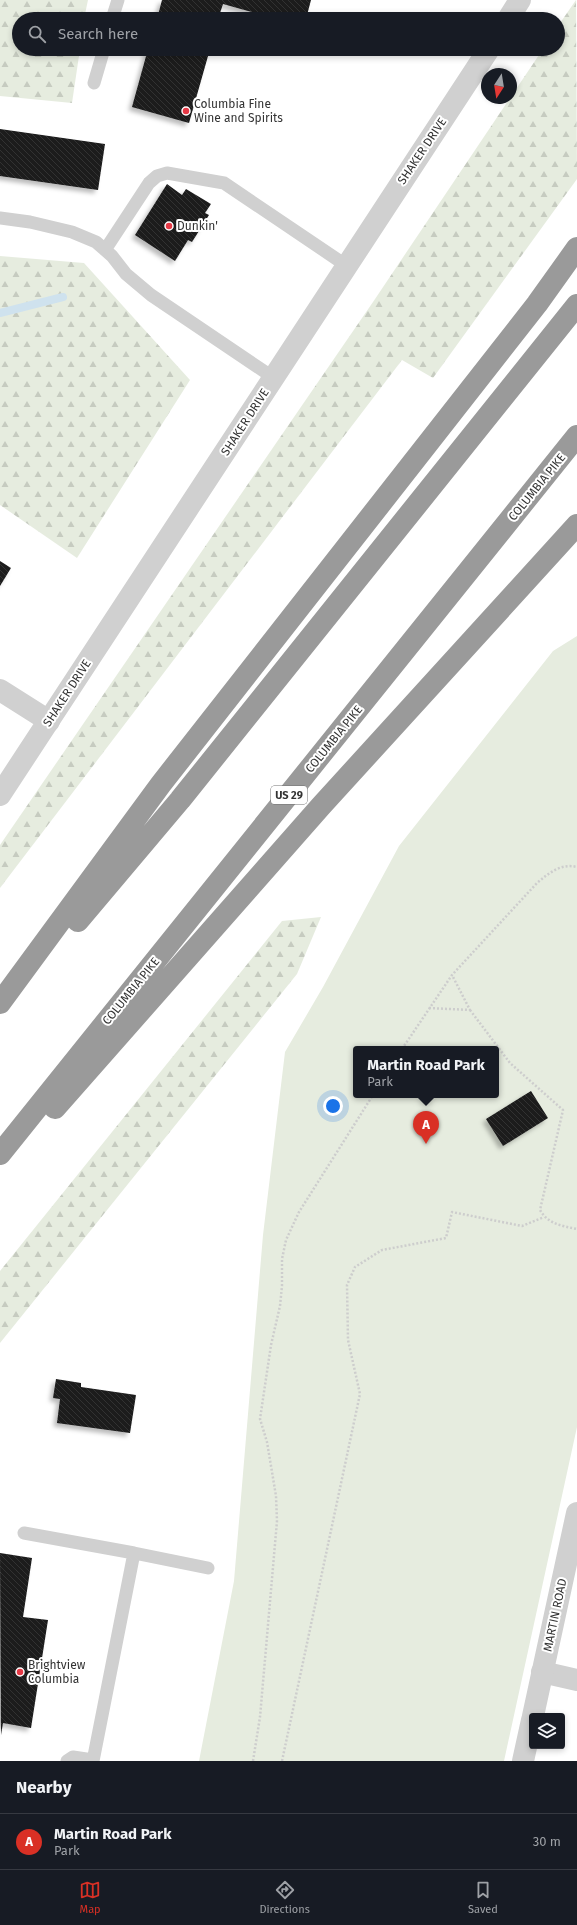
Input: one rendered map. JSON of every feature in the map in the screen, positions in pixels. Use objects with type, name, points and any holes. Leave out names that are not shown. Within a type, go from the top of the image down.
[{"type":"highway","points":[[0,1003],[162,784],[537,304],[577,248]]},
{"type":"highway","points":[[0,1013],[185,794],[577,305]]},
{"type":"highway","name":"COLUMBIA PIKE","points":[[0,1154],[577,436]]},
{"type":"highway","points":[[0,1170],[321,806],[577,525]]},
{"type":"street","points":[[512,12],[520,0]]},
{"type":"street","name":"SHAKER DRIVE","points":[[0,795],[484,56]]},
{"type":"street","points":[[0,690],[49,721]]},
{"type":"street","name":"MARTIN ROAD","points":[[534,1713],[577,1513]]},
{"type":"street","points":[[542,1672],[577,1680]]},
{"type":"street","points":[[523,1761],[529,1734]]},
{"type":"lane","points":[[114,12],[118,0]]},
{"type":"lane","points":[[94,83],[102,56]]},
{"type":"lane","points":[[105,250],[149,183],[157,176],[167,173],[224,183],[347,266]]},
{"type":"lane","points":[[0,218],[30,222],[72,232],[96,242],[126,274],[151,295],[274,378]]},
{"type":"lane","points":[[24,1533],[208,1568]]},
{"type":"lane","points":[[66,1761],[73,1757],[93,1761],[134,1553]]},
{"type":"path","points":[[404,1046],[428,1008],[452,975],[537,883],[554,870],[569,865],[577,867]]},
{"type":"path","points":[[452,975],[470,1010],[497,1046]]},
{"type":"path","points":[[428,1008],[470,1010]]},
{"type":"path","points":[[499,1049],[510,1064],[563,1110],[540,1210],[544,1217],[557,1225],[577,1229]]},
{"type":"path","points":[[253,1761],[260,1717],[277,1521],[276,1496],[267,1442],[260,1419],[271,1345],[280,1306],[282,1259],[286,1240],[299,1212],[371,1098]]},
{"type":"path","points":[[282,1761],[360,1394],[348,1340],[347,1285],[355,1267],[382,1250],[446,1238],[452,1212],[522,1226],[544,1217]]},
{"type":"green space","points":[[0,0],[88,0],[85,12],[12,12],[12,56],[79,56],[72,103],[0,96]]},
{"type":"green space","points":[[576,0],[577,179],[433,378],[402,360],[0,888],[0,845],[373,302],[506,104],[517,104],[517,88],[538,56],[565,56],[565,16]]},
{"type":"green space","points":[[0,256],[84,263],[190,380],[77,558],[0,505]]},
{"type":"green space","points":[[577,636],[577,1427],[504,1761],[199,1761],[234,1581],[263,1235],[285,1052],[323,987],[399,846],[553,651]]},
{"type":"green space","points":[[321,917],[297,974],[0,1343],[0,1271],[282,921]]},
{"type":"building","points":[[162,0],[311,0],[308,12],[252,12],[223,4],[220,12],[159,12]]},
{"type":"building","points":[[146,56],[208,56],[189,123],[132,107]]},
{"type":"building","points":[[0,129],[105,144],[98,190],[0,176]]},
{"type":"building","points":[[167,184],[182,195],[186,189],[211,204],[205,213],[209,215],[192,242],[188,240],[175,261],[135,235]]},
{"type":"building","points":[[0,561],[11,568],[0,586]]},
{"type":"building","points":[[531,1091],[548,1118],[503,1146],[486,1119]]},
{"type":"building","points":[[56,1379],[81,1383],[81,1387],[136,1395],[130,1433],[57,1423],[60,1399],[53,1398]]},
{"type":"building","name":"Brightview Columbia","points":[[0,1553],[32,1558],[23,1617],[48,1620],[31,1728],[3,1723],[1,1735]]},
{"type":"waterway","points":[[0,313],[63,297]]},
{"type":"place","name":"Columbia Fine Wine and Spirits","points":[[186,111]]},
{"type":"place","name":"Dunkin'","points":[[169,226]]},
{"type":"place","name":"Martin Road Park","points":[[426,1144]]},
{"type":"place","name":"Brightview Columbia","points":[[20,1672]]}]
